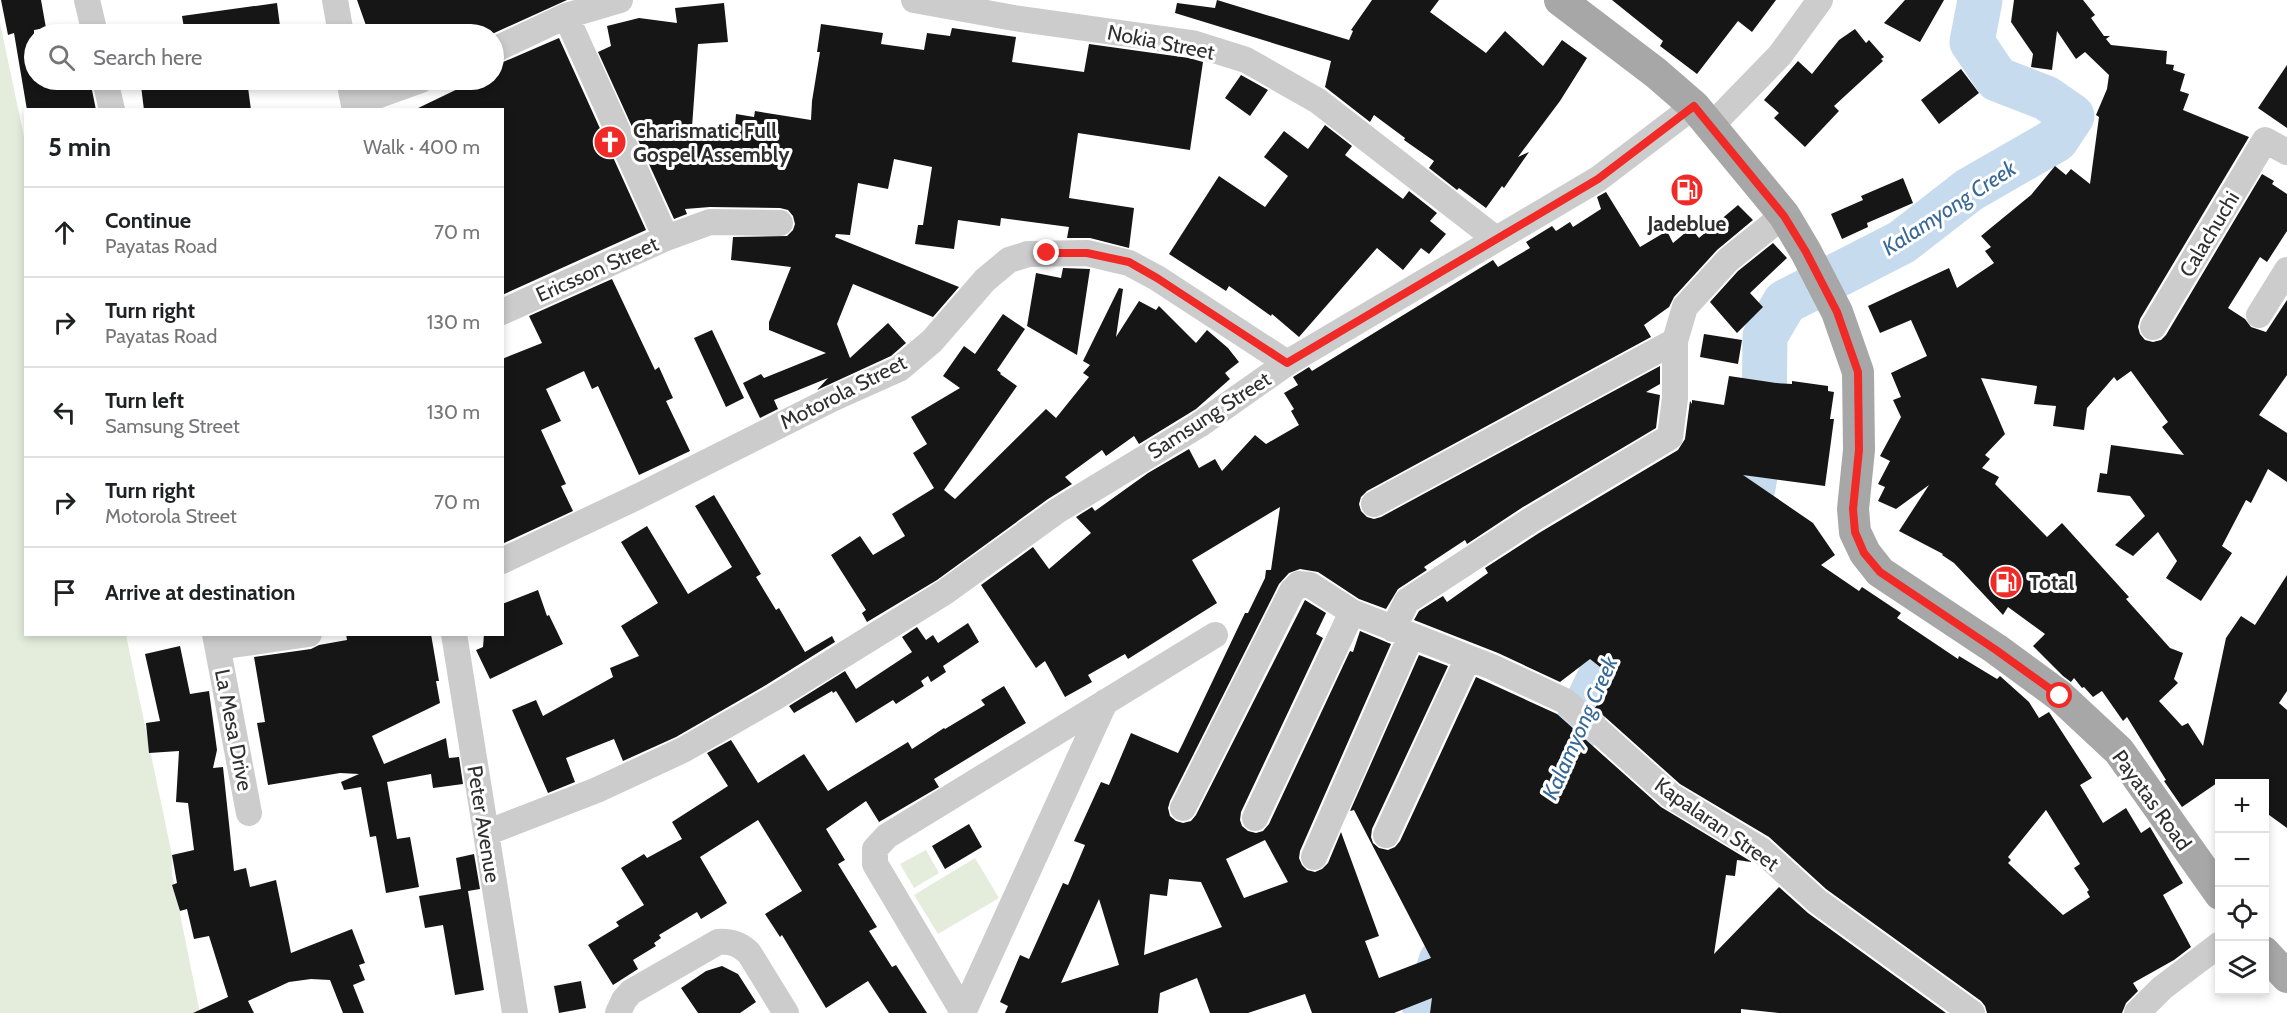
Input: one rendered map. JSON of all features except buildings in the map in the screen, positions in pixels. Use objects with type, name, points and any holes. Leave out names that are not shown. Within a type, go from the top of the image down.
[{"type":"main road","name":"Payatas Road","points":[[1560,0],[1656,73],[1702,116],[1784,216],[1806,252],[1837,312],[1858,372],[1859,450],[1853,509],[1855,532],[1864,553],[1880,572],[2060,696],[2119,751],[2215,887]]},
{"type":"main road","points":[[2269,957],[2287,977]]},
{"type":"street","points":[[87,0],[93,24]]},
{"type":"street","points":[[335,0],[339,24]]},
{"type":"street","points":[[504,45],[566,16],[620,0]]},
{"type":"street","name":"Nokia Street","points":[[914,0],[1014,18],[1192,44],[1246,60],[1318,100],[1496,239]]},
{"type":"street","name":"Samsung Street","points":[[486,833],[597,790],[683,750],[774,698],[936,598],[1057,510],[1199,425],[1287,363],[1702,116],[1780,55],[1820,0]]},
{"type":"street","name":"Ericsson Street","points":[[504,311],[666,238],[566,16]]},
{"type":"street","points":[[107,90],[111,108]]},
{"type":"street","points":[[351,90],[355,107],[397,90]]},
{"type":"street","name":"Calachuchi","points":[[2153,327],[2276,146]]},
{"type":"street","points":[[1314,857],[1402,632],[1407,601],[1531,520],[1670,437],[1675,398],[1675,341],[1685,307],[1728,260],[1784,216]]},
{"type":"street","points":[[666,238],[710,222],[780,223]]},
{"type":"street","name":"Motorola Street","points":[[504,560],[639,496],[832,399],[899,369],[932,341],[985,280],[1009,260],[1028,254],[1087,253],[1129,262],[1287,363]]},
{"type":"street","points":[[2259,315],[2287,270]]},
{"type":"street","points":[[1374,504],[1675,341]]},
{"type":"street","name":"Kapalaran Street","points":[[1183,808],[1292,591],[1299,584],[1310,585],[1352,612],[1532,684],[1565,701],[1671,796],[1761,850],[1817,901],[1972,1013]]},
{"type":"street","points":[[1255,818],[1352,612]]},
{"type":"street","points":[[963,1012],[874,864],[874,849],[887,836],[1215,635]]},
{"type":"street","name":"La Mesa Drive","points":[[249,813],[217,641],[283,636]]},
{"type":"street","name":"Peter Avenue","points":[[454,636],[515,1013]]},
{"type":"street","points":[[1386,835],[1468,658]]},
{"type":"street","points":[[963,1012],[1105,702]]},
{"type":"street","points":[[618,1013],[631,992],[718,942],[726,941],[742,946],[749,953],[786,1013]]},
{"type":"street","points":[[2137,1013],[2162,988],[2215,948]]},
{"type":"green space","points":[[0,23],[24,137],[24,636],[126,636],[172,855],[172,874],[200,1013],[0,1013]]},
{"type":"green space","points":[[926,850],[939,873],[914,888],[900,864]]},
{"type":"green space","points":[[975,858],[999,898],[938,934],[914,895]]},
{"type":"waterway","name":"Kalamyong Creek","points":[[1726,538],[1753,488],[1764,423],[1765,336],[1785,302],[1902,242],[1969,190],[2056,140],[2072,116],[2046,98],[1997,79],[1972,42],[1980,0]]},
{"type":"waterway","name":"Kalamyong Creek","points":[[1553,789],[1581,716],[1611,654],[1624,635],[1643,623]]},
{"type":"waterway","name":"Kalamyong Creek","points":[[1425,1013],[1441,961],[1454,945]]},
{"type":"place","name":"Charismatic Full Gospel Assembly","points":[[610,142]]},
{"type":"place","name":"Jadeblue","points":[[1687,190]]},
{"type":"place","name":"Total","points":[[2006,582]]},
{"type":"route","points":[[1047,253],[1087,253],[1129,262],[1287,363],[1598,179],[1694,106],[1784,216],[1806,252],[1837,312],[1858,372],[1859,450],[1853,509],[1855,532],[1864,553],[1880,572],[2060,696]]}]
